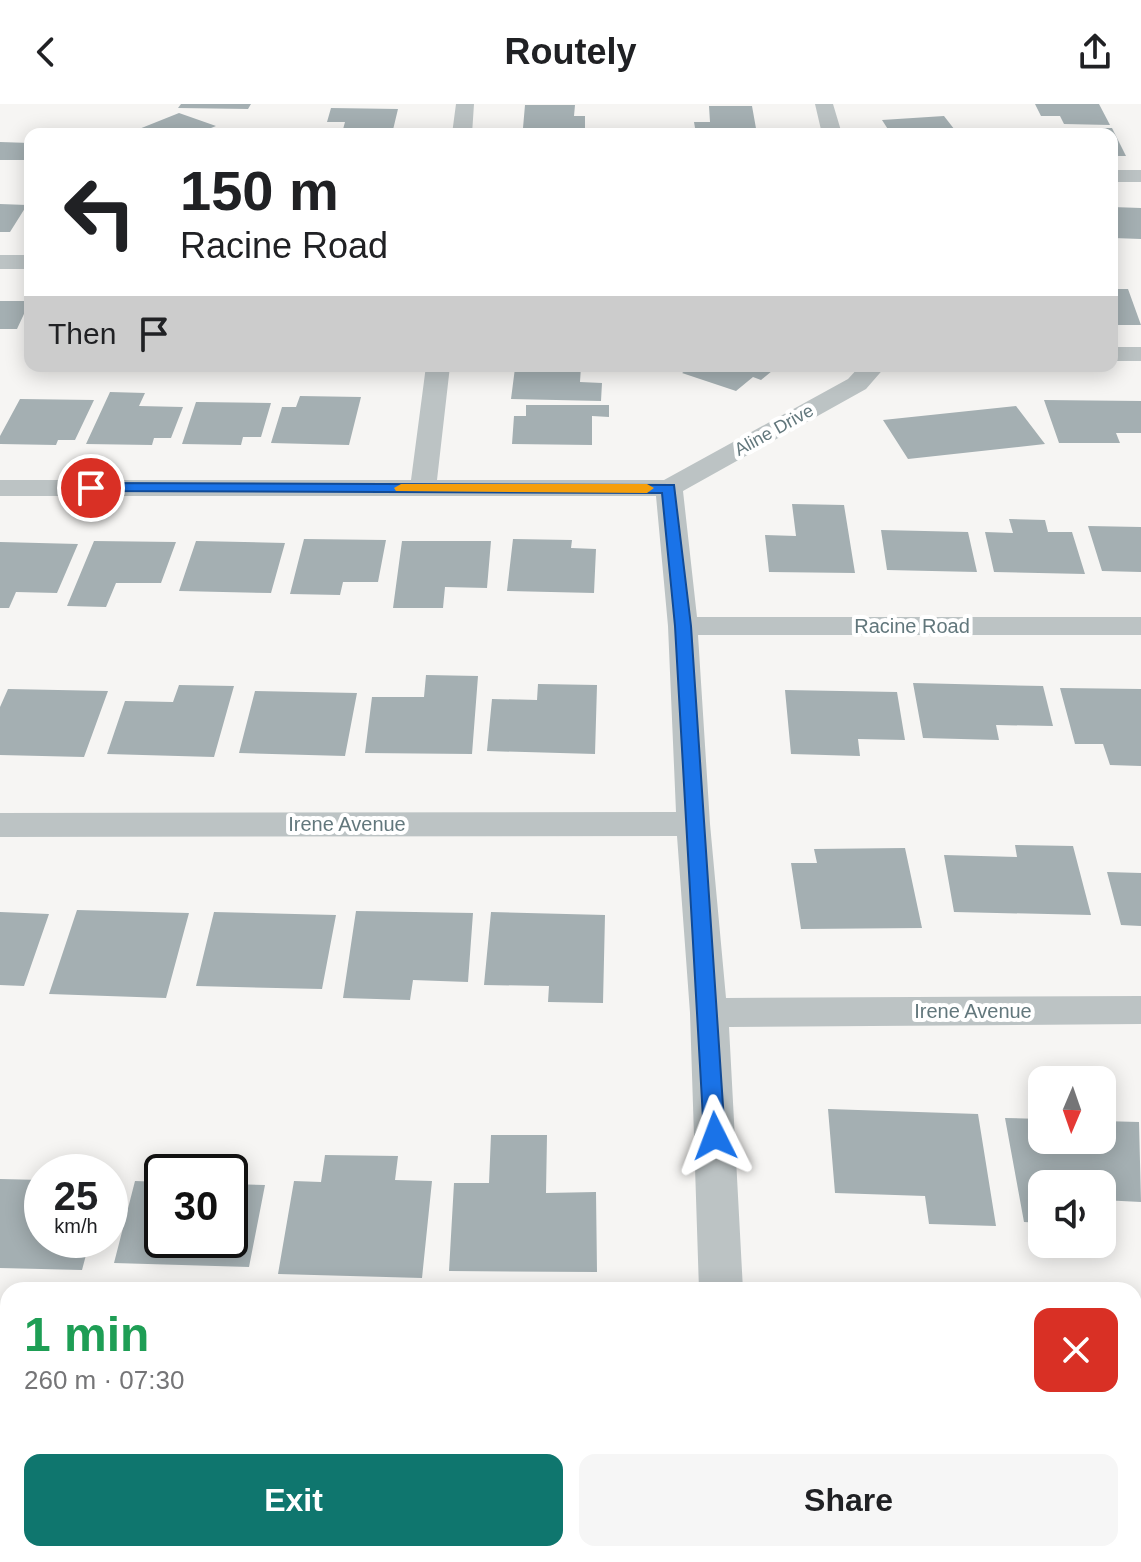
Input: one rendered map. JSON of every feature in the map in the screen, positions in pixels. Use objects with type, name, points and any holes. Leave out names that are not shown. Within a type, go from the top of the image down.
[{"type":"street","points":[[463,128],[465,104]]},
{"type":"street","points":[[824,104],[830,128]]},
{"type":"street","points":[[1118,176],[1141,176]]},
{"type":"street","points":[[0,262],[24,262]]},
{"type":"street","points":[[1118,354],[1141,354]]},
{"type":"street","points":[[423,488],[437,372]]},
{"type":"street","name":"Aline Drive","points":[[669,488],[857,384],[868,372]]},
{"type":"street","points":[[0,488],[669,488],[683,626],[693,824],[709,1013],[721,1282]]},
{"type":"street","name":"Racine Road","points":[[683,626],[1141,626]]},
{"type":"street","name":"Irene Avenue","points":[[0,825],[693,824]]},
{"type":"street","name":"Irene Avenue","points":[[709,1013],[1141,1010]]},
{"type":"building","points":[[181,104],[251,104],[248,109],[178,108]]},
{"type":"building","points":[[1035,104],[1099,104],[1110,125],[1064,124],[1060,116],[1041,116]]},
{"type":"building","points":[[525,105],[575,105],[574,116],[585,116],[585,128],[523,128]]},
{"type":"building","points":[[709,106],[752,106],[756,128],[695,128],[694,122],[710,122]]},
{"type":"building","points":[[331,108],[398,109],[393,128],[343,128],[345,122],[327,122]]},
{"type":"building","points":[[179,113],[216,126],[211,128],[142,128]]},
{"type":"building","points":[[944,116],[953,128],[887,128],[882,120]]},
{"type":"building","points":[[1118,140],[1126,156],[1118,156]]},
{"type":"building","points":[[0,142],[24,143],[24,160],[0,160]]},
{"type":"building","points":[[0,204],[24,205],[10,232],[0,232]]},
{"type":"building","points":[[1118,207],[1141,208],[1141,239],[1118,238]]},
{"type":"building","points":[[1118,289],[1128,289],[1141,325],[1118,325]]},
{"type":"building","points":[[0,301],[24,301],[24,314],[17,329],[0,329]]},
{"type":"building","points":[[514,372],[581,372],[580,382],[602,383],[601,401],[511,399]]},
{"type":"building","points":[[771,372],[761,380],[753,377],[736,391],[682,373]]},
{"type":"building","points":[[110,392],[145,393],[139,406],[183,407],[171,438],[154,438],[152,445],[86,444]]},
{"type":"building","points":[[300,396],[361,397],[349,445],[271,443],[282,407],[296,407]]},
{"type":"building","points":[[20,399],[94,400],[75,440],[58,440],[56,445],[0,444],[0,436]]},
{"type":"building","points":[[1044,400],[1141,401],[1141,433],[1116,433],[1120,443],[1059,443]]},
{"type":"building","points":[[196,402],[271,403],[261,437],[243,437],[241,445],[182,444]]},
{"type":"building","points":[[526,405],[609,405],[609,417],[592,416],[592,445],[512,444],[514,416],[526,416]]},
{"type":"building","points":[[1016,406],[1045,444],[908,459],[883,420]]},
{"type":"building","points":[[792,504],[844,505],[855,573],[769,572],[765,535],[796,536]]},
{"type":"building","points":[[1009,519],[1045,520],[1048,532],[1072,532],[1085,574],[994,572],[985,532],[1013,533]]},
{"type":"building","points":[[1088,526],[1141,527],[1141,572],[1102,571]]},
{"type":"building","points":[[881,530],[968,532],[977,572],[887,570]]},
{"type":"building","points":[[304,539],[386,540],[378,582],[343,582],[340,595],[290,594]]},
{"type":"building","points":[[513,539],[572,540],[571,548],[596,549],[594,593],[507,591]]},
{"type":"building","points":[[94,541],[176,542],[161,583],[116,583],[106,607],[67,606]]},
{"type":"building","points":[[196,541],[285,543],[271,593],[179,591]]},
{"type":"building","points":[[402,541],[491,541],[487,588],[445,587],[443,608],[393,608]]},
{"type":"building","points":[[0,542],[78,544],[57,593],[16,592],[9,608],[0,608]]},
{"type":"building","points":[[426,675],[478,676],[472,754],[365,753],[372,697],[424,697]]},
{"type":"building","points":[[913,683],[1043,686],[1053,726],[996,725],[999,740],[923,738]]},
{"type":"building","points":[[538,684],[597,685],[595,754],[487,751],[492,699],[537,700]]},
{"type":"building","points":[[179,685],[234,686],[214,757],[107,754],[125,701],[173,702]]},
{"type":"building","points":[[1060,688],[1141,689],[1141,766],[1110,765],[1103,744],[1075,744]]},
{"type":"building","points":[[8,689],[108,691],[84,757],[0,755],[0,707]]},
{"type":"building","points":[[785,690],[897,692],[905,740],[858,739],[860,756],[791,754]]},
{"type":"building","points":[[255,691],[357,693],[345,756],[239,753]]},
{"type":"building","points":[[1015,845],[1073,846],[1091,915],[954,912],[944,855],[1017,857]]},
{"type":"building","points":[[905,848],[922,928],[801,929],[791,863],[817,863],[814,849]]},
{"type":"building","points":[[1107,872],[1141,873],[1141,926],[1121,925]]},
{"type":"building","points":[[77,910],[189,913],[166,998],[49,994]]},
{"type":"building","points":[[356,911],[473,913],[468,982],[413,980],[410,1000],[343,998]]},
{"type":"building","points":[[0,912],[49,914],[24,986],[0,985]]},
{"type":"building","points":[[214,912],[336,915],[322,989],[196,986]]},
{"type":"building","points":[[491,912],[605,915],[603,1003],[548,1002],[549,986],[484,985]]},
{"type":"building","points":[[828,1109],[978,1114],[996,1226],[929,1224],[925,1196],[835,1193]]},
{"type":"building","points":[[1005,1118],[1028,1119],[1028,1154],[1116,1154],[1116,1121],[1139,1122],[1141,1202],[1116,1201],[1116,1170],[1028,1170],[1028,1222],[1024,1222]]},
{"type":"building","points":[[491,1135],[547,1135],[546,1193],[596,1192],[597,1272],[449,1271],[454,1183],[489,1183]]},
{"type":"building","points":[[325,1155],[398,1156],[395,1180],[432,1181],[422,1278],[278,1274],[294,1181],[321,1182]]},
{"type":"building","points":[[0,1179],[24,1180],[24,1258],[85,1258],[82,1270],[0,1268]]},
{"type":"building","points":[[135,1181],[144,1181],[144,1258],[248,1258],[248,1185],[265,1185],[249,1267],[114,1263],[115,1258],[128,1258],[128,1208]]},
{"type":"slow traffic","points":[[401,488],[647,488]]},
{"type":"route","points":[[91,488],[669,488],[683,626],[693,824],[709,1013],[715,1136]]}]
